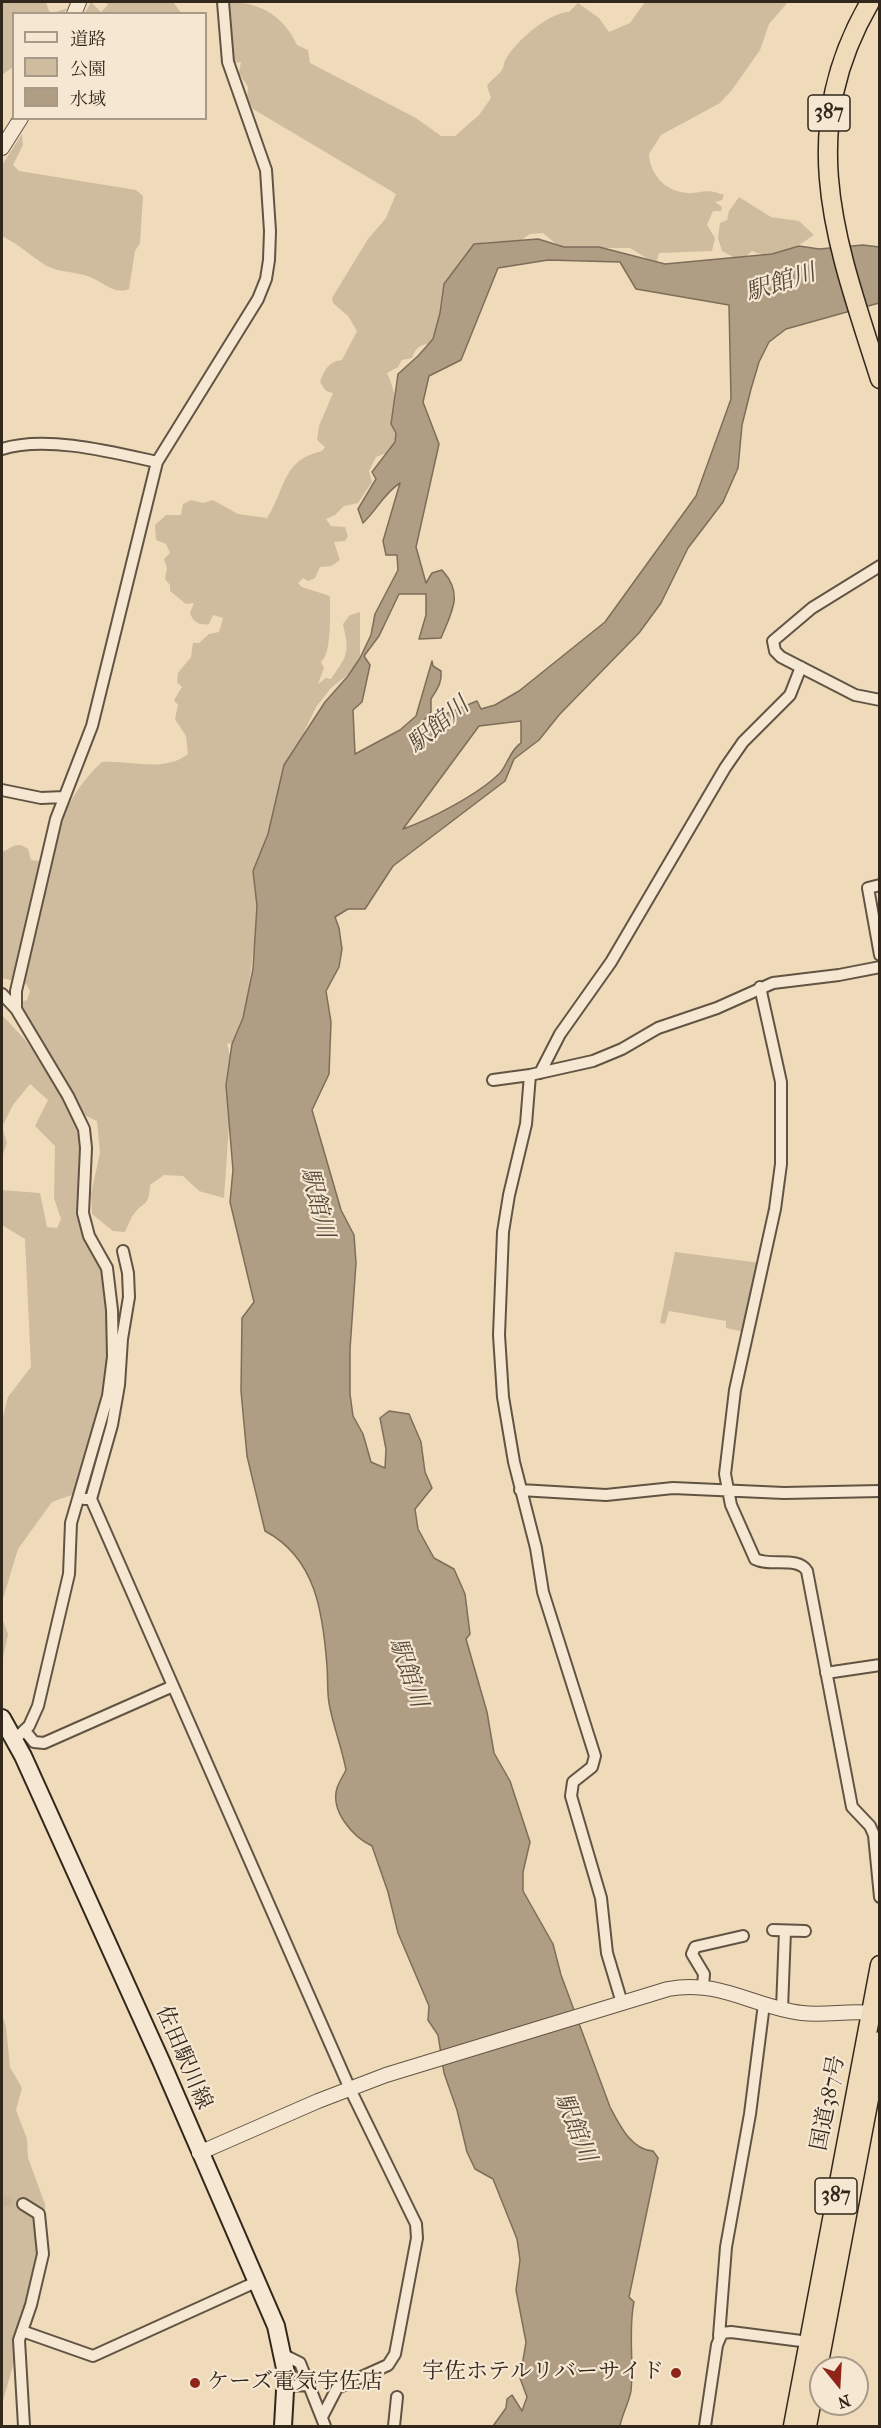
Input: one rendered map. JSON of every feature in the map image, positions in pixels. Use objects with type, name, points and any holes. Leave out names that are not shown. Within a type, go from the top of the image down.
[{"type":"highway","name":"387","points":[[870,2],[843,61],[830,106],[828,180],[836,231],[879,379]]},
{"type":"highway","name":"国道387号","points":[[793,2427],[875,2013],[879,1965]]},
{"type":"highway","name":"国道387号","points":[[807,2427],[879,2041]]},
{"type":"main road","name":"佐田駅川線","points":[[2,1718],[20,1735],[199,2153],[276,2326],[284,2355],[286,2386],[283,2427]]},
{"type":"street","points":[[16,1010],[16,991],[56,819],[92,726],[157,462],[258,299],[266,279],[270,231],[266,170],[228,62],[223,2]]},
{"type":"street","points":[[2,148],[20,120]]},
{"type":"street","points":[[2,449],[33,443],[81,447],[157,462]]},
{"type":"street","points":[[879,566],[812,608],[773,641],[777,654],[855,695],[879,700]]},
{"type":"street","points":[[620,2004],[608,1960],[601,1898],[571,1796],[573,1782],[592,1767],[595,1756],[543,1592],[536,1548],[520,1490],[503,1397],[499,1335],[505,1215],[535,1074],[611,962],[724,768],[743,742],[790,696],[801,667]]},
{"type":"street","points":[[2,789],[41,798],[64,797]]},
{"type":"street","points":[[879,885],[868,888],[879,955]]},
{"type":"street","points":[[493,1080],[535,1074],[604,1058],[658,1028],[717,1008],[760,987],[783,981],[839,975],[879,967]]},
{"type":"street","points":[[760,987],[781,1082],[782,1164],[776,1209],[735,1390],[725,1474],[726,1490],[755,1559],[799,1564],[807,1571],[852,1807],[870,1826],[874,1836],[879,1897]]},
{"type":"street","points":[[2,994],[16,1010],[68,1096],[84,1129],[86,1148],[82,1213],[89,1236],[106,1268],[111,1295],[112,1357],[108,1396],[69,1531],[69,1574],[38,1706],[20,1735],[34,1742],[44,1743],[173,1686]]},
{"type":"street","points":[[123,1251],[128,1273],[129,1297],[122,1339],[119,1385],[112,1425],[91,1499],[350,2088],[413,2218],[417,2238],[395,2354],[387,2365],[337,2388],[324,2422]]},
{"type":"street","points":[[520,1490],[606,1495],[673,1488],[794,1493],[879,1491]]},
{"type":"street","points":[[77,1498],[91,1499]]},
{"type":"street","points":[[826,1673],[879,1665]]},
{"type":"street","points":[[772,1930],[805,1931]]},
{"type":"street","points":[[782,2009],[785,1930]]},
{"type":"street","points":[[703,1986],[704,1974],[692,1954],[695,1947],[743,1936]]},
{"type":"street","points":[[784,1958],[797,1960]]},
{"type":"street","points":[[199,2153],[350,2088],[404,2069],[668,1989],[703,1986],[724,1990],[782,2009],[829,2015],[875,2013]]},
{"type":"street","points":[[705,2427],[719,2336],[726,2247],[750,2114],[764,2004]]},
{"type":"street","points":[[22,2204],[39,2214],[43,2254],[31,2305],[19,2340],[24,2427]]},
{"type":"street","points":[[22,2331],[93,2356],[256,2282]]},
{"type":"street","points":[[719,2336],[731,2332],[809,2342]]},
{"type":"street","points":[[284,2355],[300,2363],[324,2422]]},
{"type":"street","points":[[286,2386],[310,2385]]},
{"type":"street","points":[[394,2427],[397,2397]]},
{"type":"green space","points":[[2,2],[46,2],[52,12],[12,12],[12,68],[2,75]]},
{"type":"green space","points":[[91,2],[101,12],[86,12]]},
{"type":"green space","points":[[106,2],[173,2],[180,12],[101,12],[108,5]]},
{"type":"green space","points":[[229,2],[251,5],[270,13],[285,26],[297,45],[308,50],[310,63],[416,118],[441,136],[455,136],[479,115],[491,98],[487,86],[502,70],[505,60],[517,44],[543,22],[561,13],[569,12],[578,3],[599,18],[609,32],[630,23],[645,2],[788,2],[769,24],[760,50],[732,90],[720,103],[661,135],[649,154],[656,175],[660,181],[672,189],[688,193],[709,191],[724,195],[722,200],[715,202],[722,207],[721,211],[713,211],[707,225],[715,238],[712,251],[659,253],[656,264],[630,248],[561,248],[543,233],[530,234],[520,241],[486,242],[472,255],[433,343],[420,347],[412,358],[402,360],[398,367],[387,373],[403,430],[394,450],[376,457],[369,471],[372,482],[358,503],[344,506],[335,515],[326,519],[331,526],[345,527],[348,536],[345,541],[334,542],[340,560],[331,566],[320,567],[315,578],[308,581],[303,578],[298,583],[302,587],[330,596],[329,642],[325,657],[321,662],[324,668],[318,684],[326,678],[331,679],[341,665],[346,654],[343,624],[350,615],[360,612],[360,657],[350,673],[331,688],[316,707],[295,751],[262,916],[255,937],[242,1041],[227,1044],[233,1067],[224,1198],[199,1191],[183,1176],[164,1175],[150,1185],[147,1201],[133,1216],[125,1232],[113,1231],[92,1214],[91,1194],[100,1153],[97,1121],[84,1115],[17,1009],[20,1002],[27,1000],[30,991],[26,984],[2,978],[2,852],[21,845],[28,849],[31,860],[47,862],[47,854],[69,805],[83,782],[102,762],[158,764],[179,760],[188,754],[186,736],[175,719],[178,705],[174,700],[182,687],[177,682],[178,673],[191,657],[193,643],[199,643],[209,634],[219,632],[223,618],[213,615],[209,624],[197,623],[190,613],[194,603],[186,604],[170,591],[170,585],[165,579],[167,568],[164,559],[170,553],[166,544],[156,540],[155,525],[166,515],[181,515],[183,504],[191,500],[203,503],[213,500],[238,514],[267,518],[292,468],[299,461],[322,451],[325,447],[317,440],[319,426],[333,393],[326,391],[320,382],[328,367],[342,360],[357,331],[348,316],[333,303],[332,298],[368,239],[386,218],[396,194],[253,109],[247,98],[248,87],[239,73],[241,62],[230,61]]},
{"type":"green space","points":[[22,134],[23,145],[13,165],[19,171],[136,190],[143,196],[140,243],[135,251],[129,289],[113,289],[90,277],[50,268],[2,236],[2,165]]},
{"type":"green space","points":[[739,197],[771,217],[799,221],[814,235],[784,251],[760,254],[752,251],[744,258],[733,257],[722,251],[718,238],[720,223],[727,220],[729,211]]},
{"type":"green space","points":[[2,1015],[27,1042],[75,1118],[81,1139],[79,1211],[101,1261],[111,1304],[105,1403],[74,1494],[52,1502],[18,1549],[2,1602],[2,1420],[8,1397],[31,1367],[25,1239],[2,1225],[2,1190],[40,1193],[47,1227],[57,1228],[61,1219],[54,1198],[55,1146],[35,1126],[48,1100],[30,1084],[13,1105],[2,1127]]},
{"type":"green space","points":[[2,1127],[7,1143],[2,1157]]},
{"type":"green space","points":[[675,1252],[760,1263],[745,1332],[726,1328],[726,1321],[669,1311],[665,1324],[660,1323]]},
{"type":"green space","points":[[2,1618],[8,1634],[2,1662]]},
{"type":"green space","points":[[2,2015],[6,2027],[10,2067],[22,2088],[16,2110],[27,2139],[28,2158],[45,2204],[47,2260],[40,2289],[20,2314],[14,2362],[2,2404]]},
{"type":"water","name":"駅館川","points":[[538,239],[564,247],[599,247],[665,264],[772,254],[799,246],[819,249],[863,245],[879,247],[879,303],[786,329],[769,342],[759,362],[742,425],[738,468],[723,502],[688,548],[661,603],[639,633],[559,715],[539,740],[514,759],[505,781],[393,866],[365,909],[348,909],[335,917],[342,949],[339,967],[326,991],[331,1022],[329,1074],[312,1110],[341,1210],[354,1235],[356,1263],[350,1349],[350,1394],[353,1416],[363,1434],[371,1462],[385,1468],[386,1449],[380,1418],[389,1411],[409,1414],[421,1442],[425,1472],[432,1488],[415,1509],[418,1529],[434,1558],[454,1569],[465,1594],[470,1634],[466,1639],[487,1712],[494,1753],[510,1781],[530,1842],[523,1872],[523,1891],[553,1944],[561,1975],[610,2107],[632,2141],[645,2150],[653,2151],[658,2158],[629,2297],[634,2302],[631,2324],[631,2391],[620,2426],[493,2426],[506,2408],[507,2399],[512,2395],[522,2411],[527,2397],[520,2378],[526,2342],[516,2290],[520,2260],[517,2239],[493,2179],[475,2169],[467,2152],[457,2110],[444,2073],[438,2035],[428,2020],[429,2006],[398,1933],[388,1892],[372,1846],[351,1830],[337,1805],[337,1788],[346,1770],[329,1703],[323,1626],[319,1607],[314,1589],[296,1556],[282,1542],[265,1531],[247,1456],[241,1391],[242,1318],[254,1302],[230,1202],[233,1170],[226,1085],[232,1044],[243,1018],[253,969],[257,906],[253,871],[268,834],[284,765],[325,702],[348,676],[360,658],[371,635],[375,614],[398,570],[397,555],[386,555],[383,541],[400,483],[389,492],[363,523],[358,509],[376,479],[372,472],[395,442],[396,433],[391,424],[398,374],[433,339],[444,284],[474,244]],"holes":[[[548,260],[620,262],[636,289],[729,305],[731,399],[696,496],[605,622],[519,691],[495,705],[481,709],[477,701],[421,724],[431,712],[431,699],[441,679],[441,671],[433,666],[432,661],[416,716],[400,730],[355,754],[353,710],[362,702],[370,665],[364,656],[379,636],[399,594],[426,594],[426,615],[419,639],[441,638],[454,603],[453,587],[442,570],[432,573],[426,583],[416,547],[439,444],[423,402],[429,376],[461,360],[498,268]],[[521,721],[521,743],[514,749],[500,773],[454,805],[403,829],[479,726]]]},
{"type":"tunnel","points":[[2,2200],[23,2204]]},
{"type":"place","name":"宇佐ホテルリバーサイド","points":[[676,2373]]},
{"type":"place","name":"ケーズ電気宇佐店","points":[[195,2383]]}]
